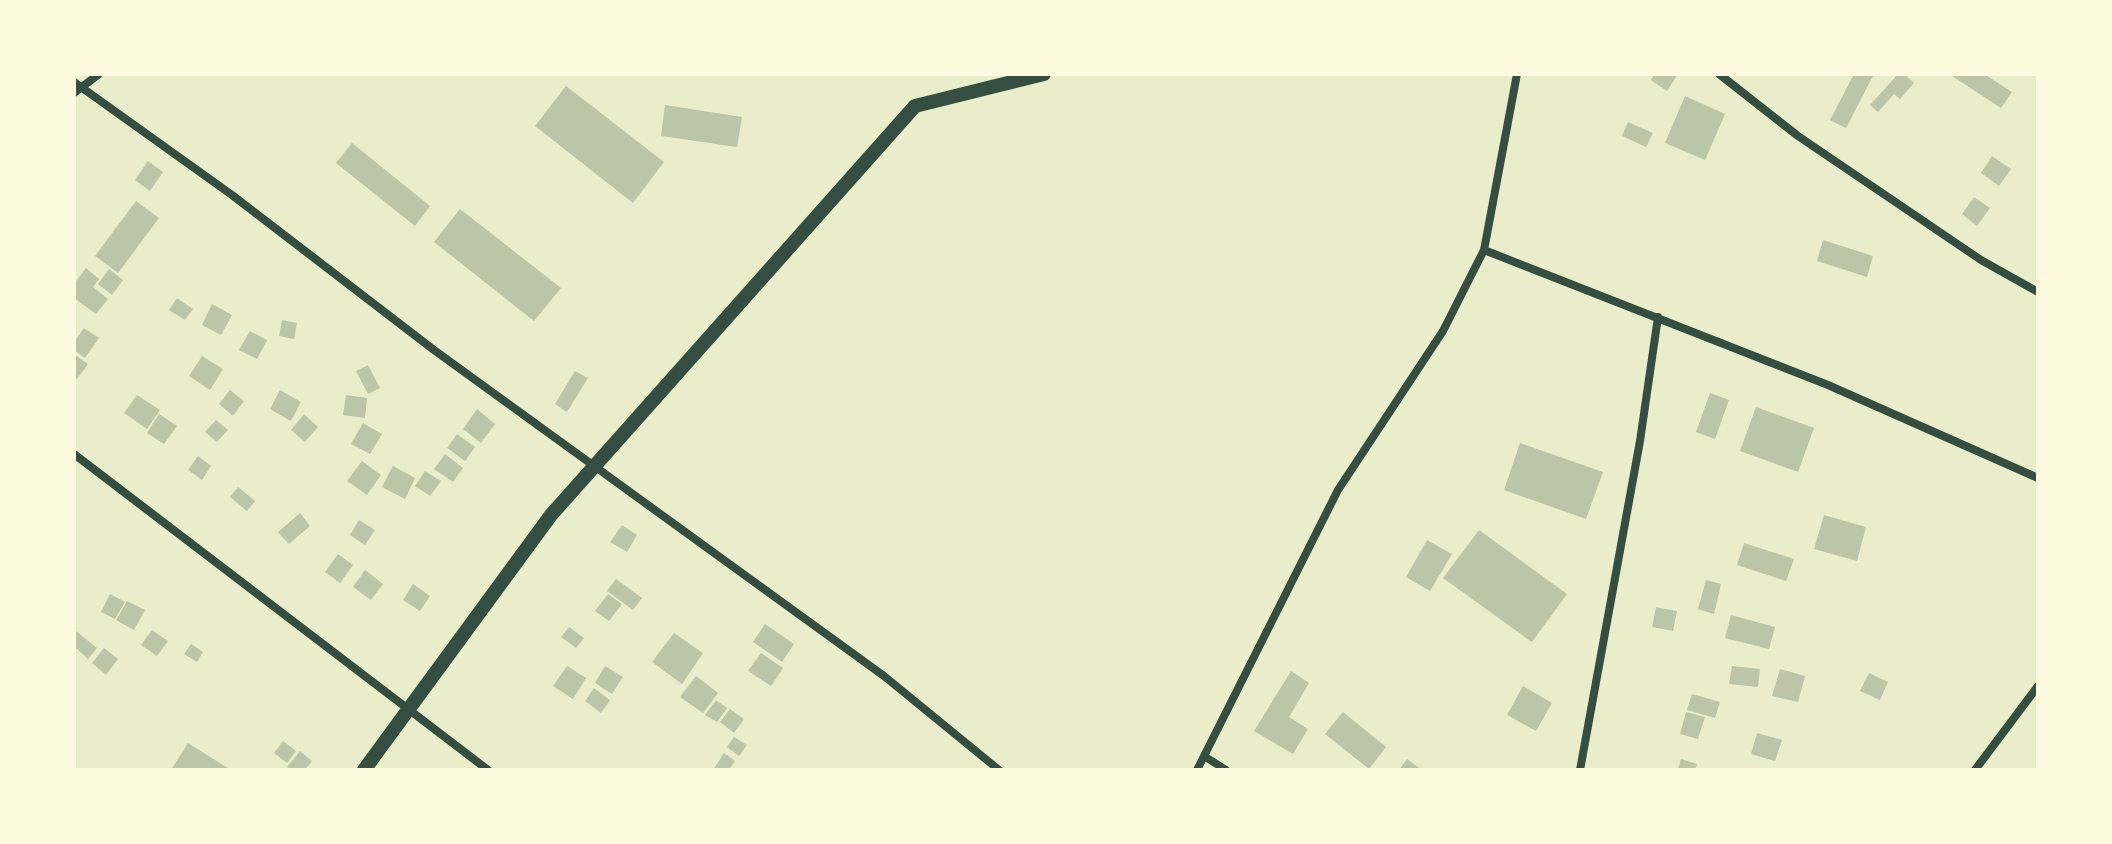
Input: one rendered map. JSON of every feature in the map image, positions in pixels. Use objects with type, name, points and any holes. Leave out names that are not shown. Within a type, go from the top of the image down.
[{"type":"street","points":[[99,74],[76,87],[232,195],[434,350],[597,465],[884,676],[999,770]]},
{"type":"street","points":[[364,770],[551,515],[915,106],[1044,74]]},
{"type":"street","points":[[1197,770],[1338,490],[1443,331],[1484,250],[1517,74]]},
{"type":"street","points":[[1719,74],[1798,136],[1981,260],[2038,292]]},
{"type":"street","points":[[1484,250],[1828,385],[2038,478]]},
{"type":"street","points":[[1580,770],[1640,441],[1658,317]]},
{"type":"street","points":[[74,454],[488,770]]},
{"type":"street","points":[[1975,770],[2038,686]]},
{"type":"street","points":[[1204,756],[1226,770]]},
{"type":"building","points":[[1654,74],[1678,74],[1667,91],[1651,80]]},
{"type":"building","points":[[1854,74],[1874,74],[1846,128],[1830,120]]},
{"type":"building","points":[[1898,74],[1904,74],[1914,83],[1900,99],[1894,94],[1878,112],[1870,105]]},
{"type":"building","points":[[1953,74],[1984,74],[2012,92],[2001,108]]},
{"type":"building","points":[[566,86],[664,162],[633,203],[535,126]]},
{"type":"building","points":[[1685,96],[1725,114],[1705,160],[1665,143]]},
{"type":"building","points":[[665,105],[742,117],[737,147],[661,136]]},
{"type":"building","points":[[1628,122],[1653,133],[1646,147],[1622,136]]},
{"type":"building","points":[[352,143],[430,206],[415,226],[336,163]]},
{"type":"building","points":[[1992,156],[2011,169],[1999,186],[1981,173]]},
{"type":"building","points":[[148,161],[163,172],[150,191],[135,180]]},
{"type":"building","points":[[1974,197],[1990,208],[1977,226],[1962,214]]},
{"type":"building","points":[[136,201],[159,218],[118,273],[95,256]]},
{"type":"building","points":[[460,209],[561,288],[534,321],[434,242]]},
{"type":"building","points":[[1823,240],[1873,256],[1867,277],[1817,261]]},
{"type":"building","points":[[86,268],[99,279],[93,287],[108,299],[96,314],[74,298],[74,284]]},
{"type":"building","points":[[109,269],[123,280],[112,295],[98,284]]},
{"type":"building","points":[[177,298],[193,309],[185,320],[169,310]]},
{"type":"building","points":[[212,304],[232,315],[221,335],[202,325]]},
{"type":"building","points":[[282,320],[297,323],[294,339],[279,336]]},
{"type":"building","points":[[84,328],[99,338],[85,358],[74,350],[74,342]]},
{"type":"building","points":[[250,331],[267,340],[257,359],[239,350]]},
{"type":"building","points":[[74,354],[88,364],[77,379],[74,377]]},
{"type":"building","points":[[202,356],[223,369],[210,390],[189,376]]},
{"type":"building","points":[[368,365],[380,388],[368,394],[356,371]]},
{"type":"building","points":[[575,371],[588,378],[567,412],[555,404]]},
{"type":"building","points":[[230,390],[244,401],[233,416],[219,404]]},
{"type":"building","points":[[280,390],[301,402],[291,421],[270,409]]},
{"type":"building","points":[[1710,393],[1729,400],[1715,439],[1696,432]]},
{"type":"building","points":[[137,395],[160,410],[147,429],[124,413]]},
{"type":"building","points":[[346,395],[367,398],[365,418],[343,415]]},
{"type":"building","points":[[1756,407],[1814,428],[1798,472],[1740,451]]},
{"type":"building","points":[[477,409],[495,424],[481,443],[463,429]]},
{"type":"building","points":[[159,414],[177,426],[164,444],[147,433]]},
{"type":"building","points":[[304,414],[318,427],[305,442],[291,430]]},
{"type":"building","points":[[216,420],[228,430],[217,442],[205,432]]},
{"type":"building","points":[[363,423],[382,434],[370,454],[351,444]]},
{"type":"building","points":[[457,434],[475,447],[465,461],[447,448]]},
{"type":"building","points":[[1520,443],[1603,472],[1586,519],[1504,490]]},
{"type":"building","points":[[445,454],[463,468],[453,482],[434,469]]},
{"type":"building","points":[[198,456],[211,466],[202,480],[188,470]]},
{"type":"building","points":[[362,461],[381,475],[367,495],[347,481]]},
{"type":"building","points":[[393,466],[415,478],[405,499],[382,487]]},
{"type":"building","points":[[425,471],[441,481],[430,496],[415,486]]},
{"type":"building","points":[[238,487],[255,501],[247,511],[230,497]]},
{"type":"building","points":[[300,513],[310,526],[289,544],[278,532]]},
{"type":"building","points":[[1824,515],[1866,527],[1857,561],[1814,549]]},
{"type":"building","points":[[359,520],[375,530],[365,545],[350,535]]},
{"type":"building","points":[[622,525],[637,535],[627,552],[610,542]]},
{"type":"building","points":[[1479,530],[1567,594],[1532,642],[1443,578]]},
{"type":"building","points":[[1427,540],[1452,554],[1430,591],[1406,577]]},
{"type":"building","points":[[1744,543],[1794,559],[1786,581],[1737,565]]},
{"type":"building","points":[[338,554],[353,565],[340,583],[325,572]]},
{"type":"building","points":[[365,570],[383,584],[371,600],[353,587]]},
{"type":"building","points":[[616,579],[642,598],[633,610],[607,591]]},
{"type":"building","points":[[1706,580],[1721,584],[1714,614],[1698,609]]},
{"type":"building","points":[[413,584],[430,596],[420,611],[403,600]]},
{"type":"building","points":[[110,594],[125,602],[115,619],[101,612]]},
{"type":"building","points":[[608,594],[622,604],[609,621],[595,611]]},
{"type":"building","points":[[127,601],[145,610],[134,630],[116,620]]},
{"type":"building","points":[[1656,607],[1677,611],[1673,631],[1652,627]]},
{"type":"building","points":[[1731,615],[1775,627],[1769,649],[1725,638]]},
{"type":"building","points":[[765,624],[794,644],[782,662],[753,642]]},
{"type":"building","points":[[569,627],[584,638],[576,648],[561,637]]},
{"type":"building","points":[[152,630],[168,641],[157,656],[141,645]]},
{"type":"building","points":[[76,631],[97,648],[88,659],[74,646]]},
{"type":"building","points":[[674,633],[703,653],[682,684],[652,662]]},
{"type":"building","points":[[191,644],[203,652],[197,662],[184,654]]},
{"type":"building","points":[[104,648],[118,659],[106,675],[92,663]]},
{"type":"building","points":[[761,653],[783,668],[771,686],[748,671]]},
{"type":"building","points":[[567,666],[586,678],[573,699],[553,686]]},
{"type":"building","points":[[605,666],[623,677],[612,694],[595,683]]},
{"type":"building","points":[[1732,666],[1760,669],[1758,687],[1729,684]]},
{"type":"building","points":[[1780,669],[1805,676],[1798,702],[1772,696]]},
{"type":"building","points":[[1291,671],[1309,683],[1289,717],[1308,729],[1293,754],[1254,731]]},
{"type":"building","points":[[1869,673],[1888,682],[1880,700],[1860,691]]},
{"type":"building","points":[[696,676],[718,693],[703,713],[680,697]]},
{"type":"building","points":[[1523,686],[1552,703],[1536,731],[1507,715]]},
{"type":"building","points":[[594,688],[610,700],[601,713],[585,701]]},
{"type":"building","points":[[1692,694],[1720,702],[1715,718],[1687,710]]},
{"type":"building","points":[[716,700],[727,708],[717,722],[705,715]]},
{"type":"building","points":[[730,709],[744,719],[734,733],[720,722]]},
{"type":"building","points":[[1343,712],[1386,747],[1369,769],[1325,734]]},
{"type":"building","points":[[1686,712],[1705,717],[1698,739],[1680,734]]},
{"type":"building","points":[[1757,733],[1782,740],[1775,761],[1751,754]]},
{"type":"building","points":[[734,737],[747,745],[739,756],[727,747]]},
{"type":"building","points":[[283,741],[296,751],[287,763],[274,753]]},
{"type":"building","points":[[188,743],[231,770],[171,770]]},
{"type":"building","points":[[300,751],[312,761],[305,770],[291,770],[287,767]]},
{"type":"building","points":[[724,753],[735,761],[729,770],[713,770]]},
{"type":"building","points":[[1407,759],[1422,770],[1399,770]]},
{"type":"building","points":[[1681,759],[1697,764],[1695,770],[1678,770]]}]
